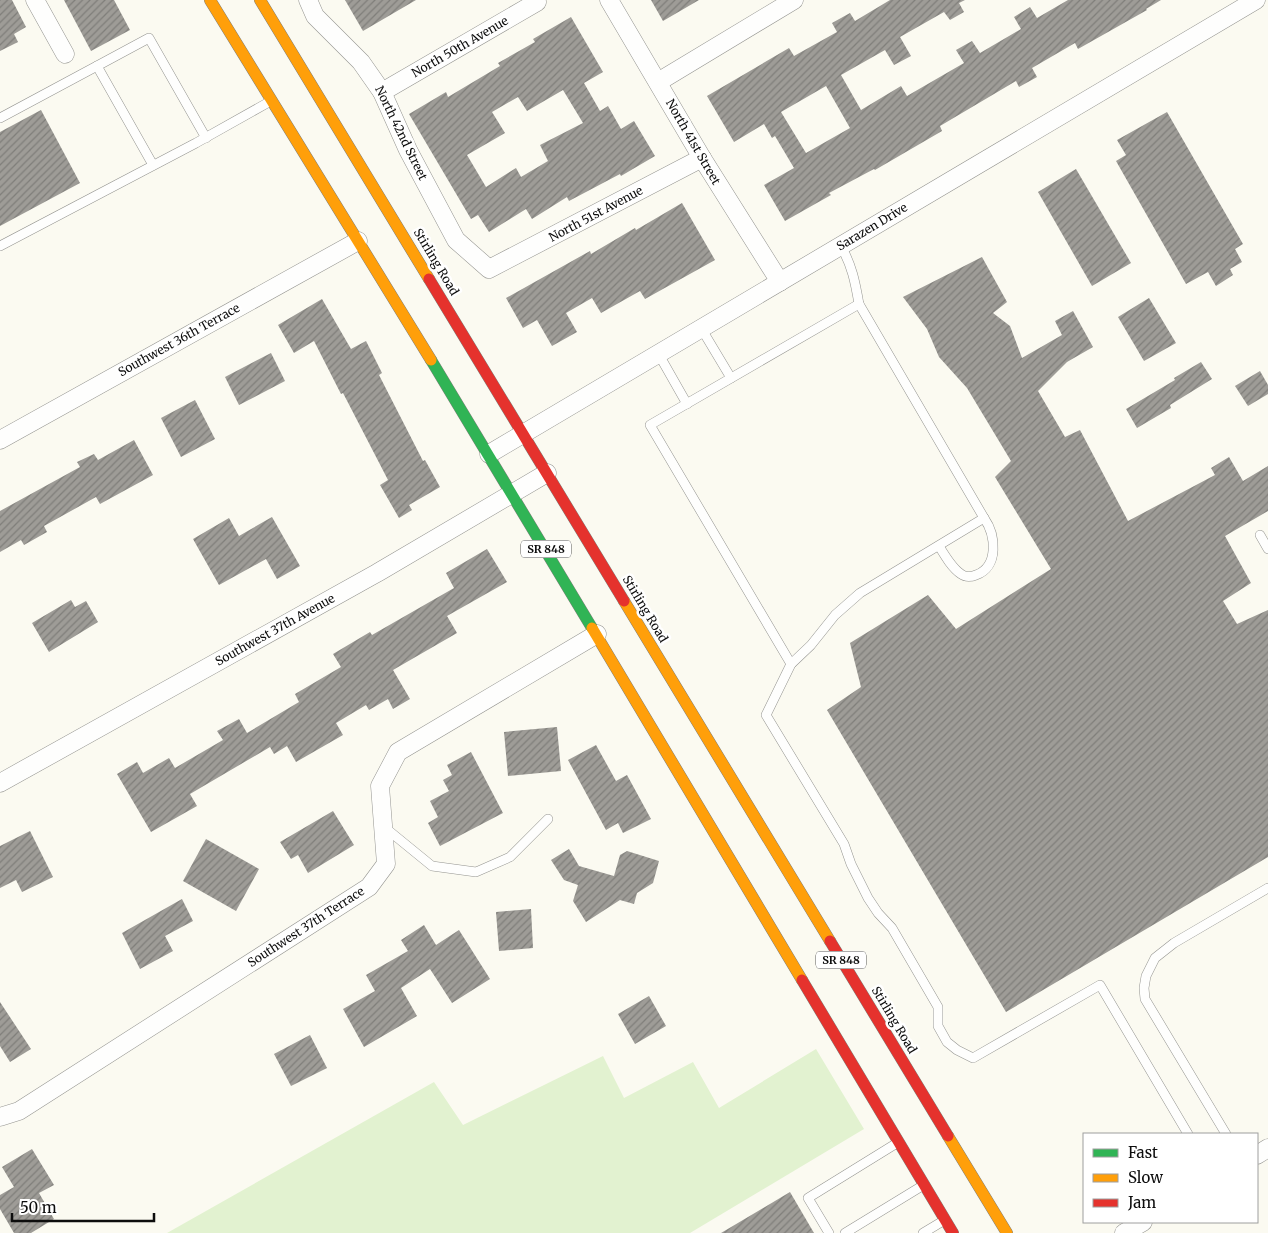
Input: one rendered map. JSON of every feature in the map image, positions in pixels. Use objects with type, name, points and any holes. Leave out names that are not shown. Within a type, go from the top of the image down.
[{"type":"main road","name":"SR 848","points":[[210,0],[489,454],[953,1233]]},
{"type":"main road","name":"Stirling Road","points":[[260,0],[1007,1233]]},
{"type":"street","points":[[35,0],[65,54]]},
{"type":"street","name":"North 42nd Street","points":[[308,0],[315,16],[361,62],[382,92],[408,150],[456,240],[489,269]]},
{"type":"street","name":"North 41st Street","points":[[609,0],[702,158],[780,282]]},
{"type":"street","points":[[658,82],[794,0]]},
{"type":"street","name":"Sarazen Drive","points":[[489,454],[1256,0]]},
{"type":"street","name":"North 50th Avenue","points":[[382,92],[537,2]]},
{"type":"street","name":"North 51st Avenue","points":[[489,269],[702,158]]},
{"type":"street","name":"Southwest 36th Terrace","points":[[0,440],[358,241]]},
{"type":"street","name":"Southwest 37th Avenue","points":[[0,783],[368,578],[547,474]]},
{"type":"street","name":"Southwest 37th Terrace","points":[[0,1117],[19,1111],[369,887],[386,864],[380,786],[398,752],[597,634]]},
{"type":"street","points":[[1124,1233],[1141,1223]]},
{"type":"lane","points":[[0,118],[149,38],[206,138]]},
{"type":"lane","points":[[97,66],[153,165]]},
{"type":"lane","points":[[0,246],[206,138],[272,101]]},
{"type":"lane","points":[[841,246],[853,270],[859,304],[990,527],[994,538],[990,563],[982,573],[971,577],[962,575],[939,546]]},
{"type":"lane","points":[[791,664],[650,426],[859,304]]},
{"type":"lane","points":[[702,328],[731,378]]},
{"type":"lane","points":[[658,353],[687,404]]},
{"type":"lane","points":[[984,518],[860,593],[835,615],[811,645],[791,664],[766,715],[844,844],[854,872],[868,898],[878,914],[892,928],[938,1007],[938,1026],[947,1042],[957,1050],[974,1058],[1100,985],[1187,1133]]},
{"type":"lane","points":[[1260,535],[1268,548]]},
{"type":"lane","points":[[383,826],[432,866],[476,872],[510,857],[548,819]]},
{"type":"lane","points":[[1225,1133],[1154,1016],[1146,999],[1144,988],[1146,976],[1155,958],[1174,943],[1268,888]]},
{"type":"lane","points":[[830,1233],[808,1198],[899,1142]]},
{"type":"lane","points":[[845,1233],[924,1185]]},
{"type":"lane","points":[[923,1233],[945,1220]]},
{"type":"green space","points":[[816,1049],[864,1129],[690,1233],[167,1233],[434,1082],[463,1125],[603,1056],[624,1098],[693,1062],[719,1108]]},
{"type":"building","points":[[0,0],[12,0],[26,27],[14,34],[18,42],[0,51]]},
{"type":"building","points":[[64,0],[114,0],[130,30],[91,51]]},
{"type":"building","points":[[345,0],[416,0],[363,31]]},
{"type":"building","points":[[651,0],[699,0],[663,21]]},
{"type":"building","points":[[890,0],[965,0],[959,3],[964,12],[950,20],[944,12],[900,37],[911,56],[894,65],[885,50],[841,75],[861,110],[901,86],[907,96],[964,63],[956,50],[972,41],[980,53],[1021,29],[1014,17],[1030,7],[1037,18],[1068,0],[1161,0],[1078,49],[1075,43],[1032,68],[1037,77],[1019,87],[1016,81],[940,126],[942,131],[875,170],[829,193],[831,195],[785,221],[764,185],[794,168],[775,136],[772,138],[764,124],[734,142],[707,96],[789,48],[794,56],[837,32],[832,23],[850,13],[855,21]],"holes":[[[826,86],[850,128],[806,153],[781,112]]]},
{"type":"building","points":[[571,17],[603,72],[584,83],[600,111],[608,106],[621,129],[634,121],[655,156],[621,176],[620,174],[569,201],[567,197],[532,219],[526,209],[489,232],[478,215],[471,219],[409,114],[446,92],[448,97],[500,66],[498,63],[535,42],[533,39]],"holes":[[[563,90],[583,123],[540,145],[548,161],[521,177],[516,168],[486,187],[467,155],[505,133],[492,112],[518,97],[527,111]]]},
{"type":"building","points":[[41,110],[80,183],[0,226],[0,132]]},
{"type":"building","points":[[1167,112],[1243,244],[1235,249],[1242,262],[1230,269],[1233,275],[1216,286],[1208,272],[1186,284],[1116,161],[1126,155],[1117,140]]},
{"type":"building","points":[[1076,169],[1131,263],[1092,286],[1038,192]]},
{"type":"building","points":[[682,203],[715,260],[645,299],[640,291],[601,313],[592,298],[566,313],[577,332],[552,346],[537,320],[523,328],[506,298],[590,251],[591,254],[635,228],[636,230]]},
{"type":"building","points":[[982,257],[1007,302],[993,313],[1010,326],[1022,358],[1062,335],[1055,321],[1073,311],[1093,347],[1067,362],[1038,391],[1065,437],[1080,430],[1128,521],[1215,475],[1211,468],[1229,457],[1243,481],[1268,466],[1268,511],[1225,536],[1251,583],[1223,601],[1237,624],[1268,610],[1268,857],[1006,1012],[827,710],[861,687],[850,643],[928,595],[956,629],[1051,569],[995,477],[1011,461],[967,388],[939,357],[927,329],[903,297]]},
{"type":"building","points":[[1149,298],[1176,343],[1144,361],[1118,317]]},
{"type":"building","points":[[322,299],[351,349],[366,341],[382,373],[379,375],[423,461],[425,460],[440,487],[409,505],[412,510],[399,518],[380,485],[388,480],[314,341],[294,353],[278,325]]},
{"type":"building","points":[[271,353],[285,381],[239,405],[225,377]]},
{"type":"building","points":[[1201,362],[1212,379],[1170,405],[1171,408],[1137,428],[1126,409]]},
{"type":"building","points":[[1260,371],[1268,385],[1268,394],[1248,406],[1235,386]]},
{"type":"building","points":[[195,400],[215,439],[181,457],[161,418]]},
{"type":"building","points":[[134,440],[153,475],[100,504],[96,497],[44,526],[47,532],[24,545],[21,540],[0,552],[0,511],[80,467],[77,462],[94,454],[98,460]]},
{"type":"building","points":[[272,517],[300,566],[277,579],[266,559],[219,585],[193,539],[229,518],[239,536]]},
{"type":"building","points":[[487,549],[507,582],[447,616],[457,633],[393,670],[410,699],[393,709],[388,699],[369,710],[366,705],[336,723],[343,735],[296,762],[287,746],[274,754],[270,747],[190,794],[197,806],[151,832],[117,774],[137,762],[143,773],[169,758],[175,768],[223,740],[217,731],[239,719],[247,733],[299,702],[295,694],[341,667],[333,654],[370,632],[372,635],[454,588],[446,573]]},
{"type":"building","points":[[71,600],[75,607],[86,601],[98,622],[49,652],[32,623]]},
{"type":"building","points":[[557,727],[561,771],[508,776],[504,732]]},
{"type":"building","points":[[596,745],[616,781],[627,775],[651,819],[623,833],[618,823],[606,830],[568,760]]},
{"type":"building","points":[[471,752],[503,813],[440,846],[428,823],[438,817],[430,801],[449,791],[443,780],[452,775],[447,765]]},
{"type":"building","points":[[333,811],[354,845],[308,873],[298,855],[291,859],[280,842]]},
{"type":"building","points":[[30,831],[53,877],[22,892],[16,880],[0,888],[0,846]]},
{"type":"building","points":[[206,839],[259,869],[236,911],[183,881]]},
{"type":"building","points":[[569,849],[579,866],[614,876],[620,855],[627,851],[659,861],[653,883],[637,893],[634,904],[620,900],[586,922],[573,901],[578,885],[564,880],[551,860]]},
{"type":"building","points":[[182,899],[193,921],[165,936],[173,951],[140,969],[122,933]]},
{"type":"building","points":[[531,909],[533,948],[499,951],[496,912]]},
{"type":"building","points":[[424,925],[436,945],[459,930],[490,979],[452,1003],[430,969],[401,988],[417,1016],[364,1047],[343,1009],[375,991],[366,975],[408,951],[401,940]]},
{"type":"building","points":[[649,996],[666,1026],[635,1044],[618,1014]]},
{"type":"building","points":[[0,1002],[31,1049],[10,1062],[0,1046]]},
{"type":"building","points":[[310,1035],[327,1068],[291,1086],[274,1054]]},
{"type":"building","points":[[32,1149],[54,1185],[39,1193],[54,1219],[31,1233],[14,1233],[0,1209],[0,1195],[14,1187],[2,1167]]},
{"type":"building","points":[[790,1192],[814,1233],[721,1233]]},
{"type":"traffic: fast","points":[[431,360],[592,628]]},
{"type":"traffic: slow","points":[[210,0],[431,360]]},
{"type":"traffic: slow","points":[[260,0],[429,279]]},
{"type":"traffic: slow","points":[[624,601],[830,941]]},
{"type":"traffic: slow","points":[[592,628],[802,980]]},
{"type":"traffic: slow","points":[[948,1136],[1007,1233]]},
{"type":"traffic: jam","points":[[429,279],[624,601]]},
{"type":"traffic: jam","points":[[830,941],[948,1136]]},
{"type":"traffic: jam","points":[[802,980],[953,1233]]}]
